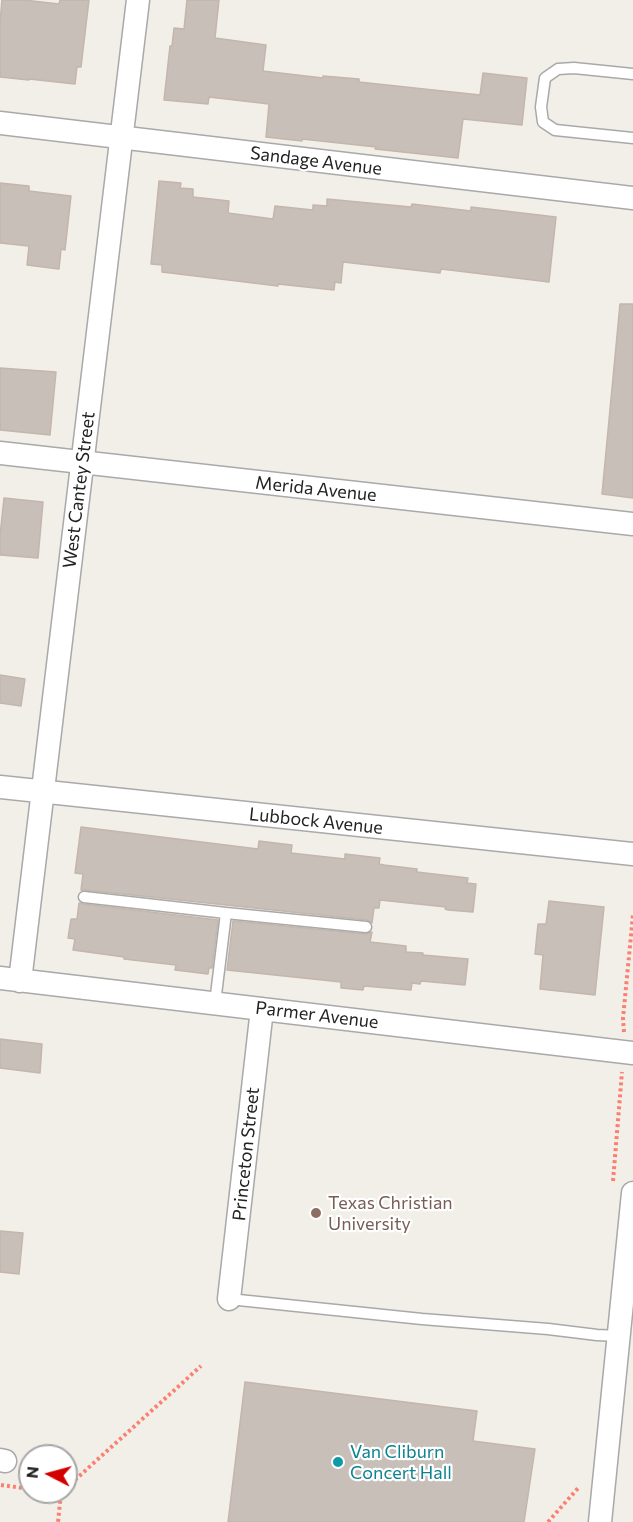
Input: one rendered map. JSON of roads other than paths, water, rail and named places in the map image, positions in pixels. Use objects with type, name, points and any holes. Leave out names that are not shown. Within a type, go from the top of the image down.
[{"type":"street","name":"West Cantey Street","points":[[10,979],[42,792],[138,0]]},
{"type":"street","name":"Sandage Avenue","points":[[0,123],[633,198]]},
{"type":"street","name":"Merida Avenue","points":[[0,453],[633,524]]},
{"type":"street","name":"Lubbock Avenue","points":[[0,788],[633,854]]},
{"type":"street","name":"Parmer Avenue","points":[[10,979],[633,1053]]},
{"type":"street","name":"Princeton Street","points":[[229,1299],[262,1009]]},
{"type":"street","points":[[600,1522],[633,1193]]},
{"type":"lane","points":[[633,74],[574,68],[558,69],[545,78],[541,107],[543,122],[555,130],[633,138]]},
{"type":"lane","points":[[84,897],[366,927]]},
{"type":"lane","points":[[215,1003],[226,913]]},
{"type":"lane","points":[[229,1299],[619,1336]]},
{"type":"place","name":"Texas Christian University","points":[[316,1213]]},
{"type":"place","name":"Van Cliburn Concert Hall","points":[[338,1462]]}]
